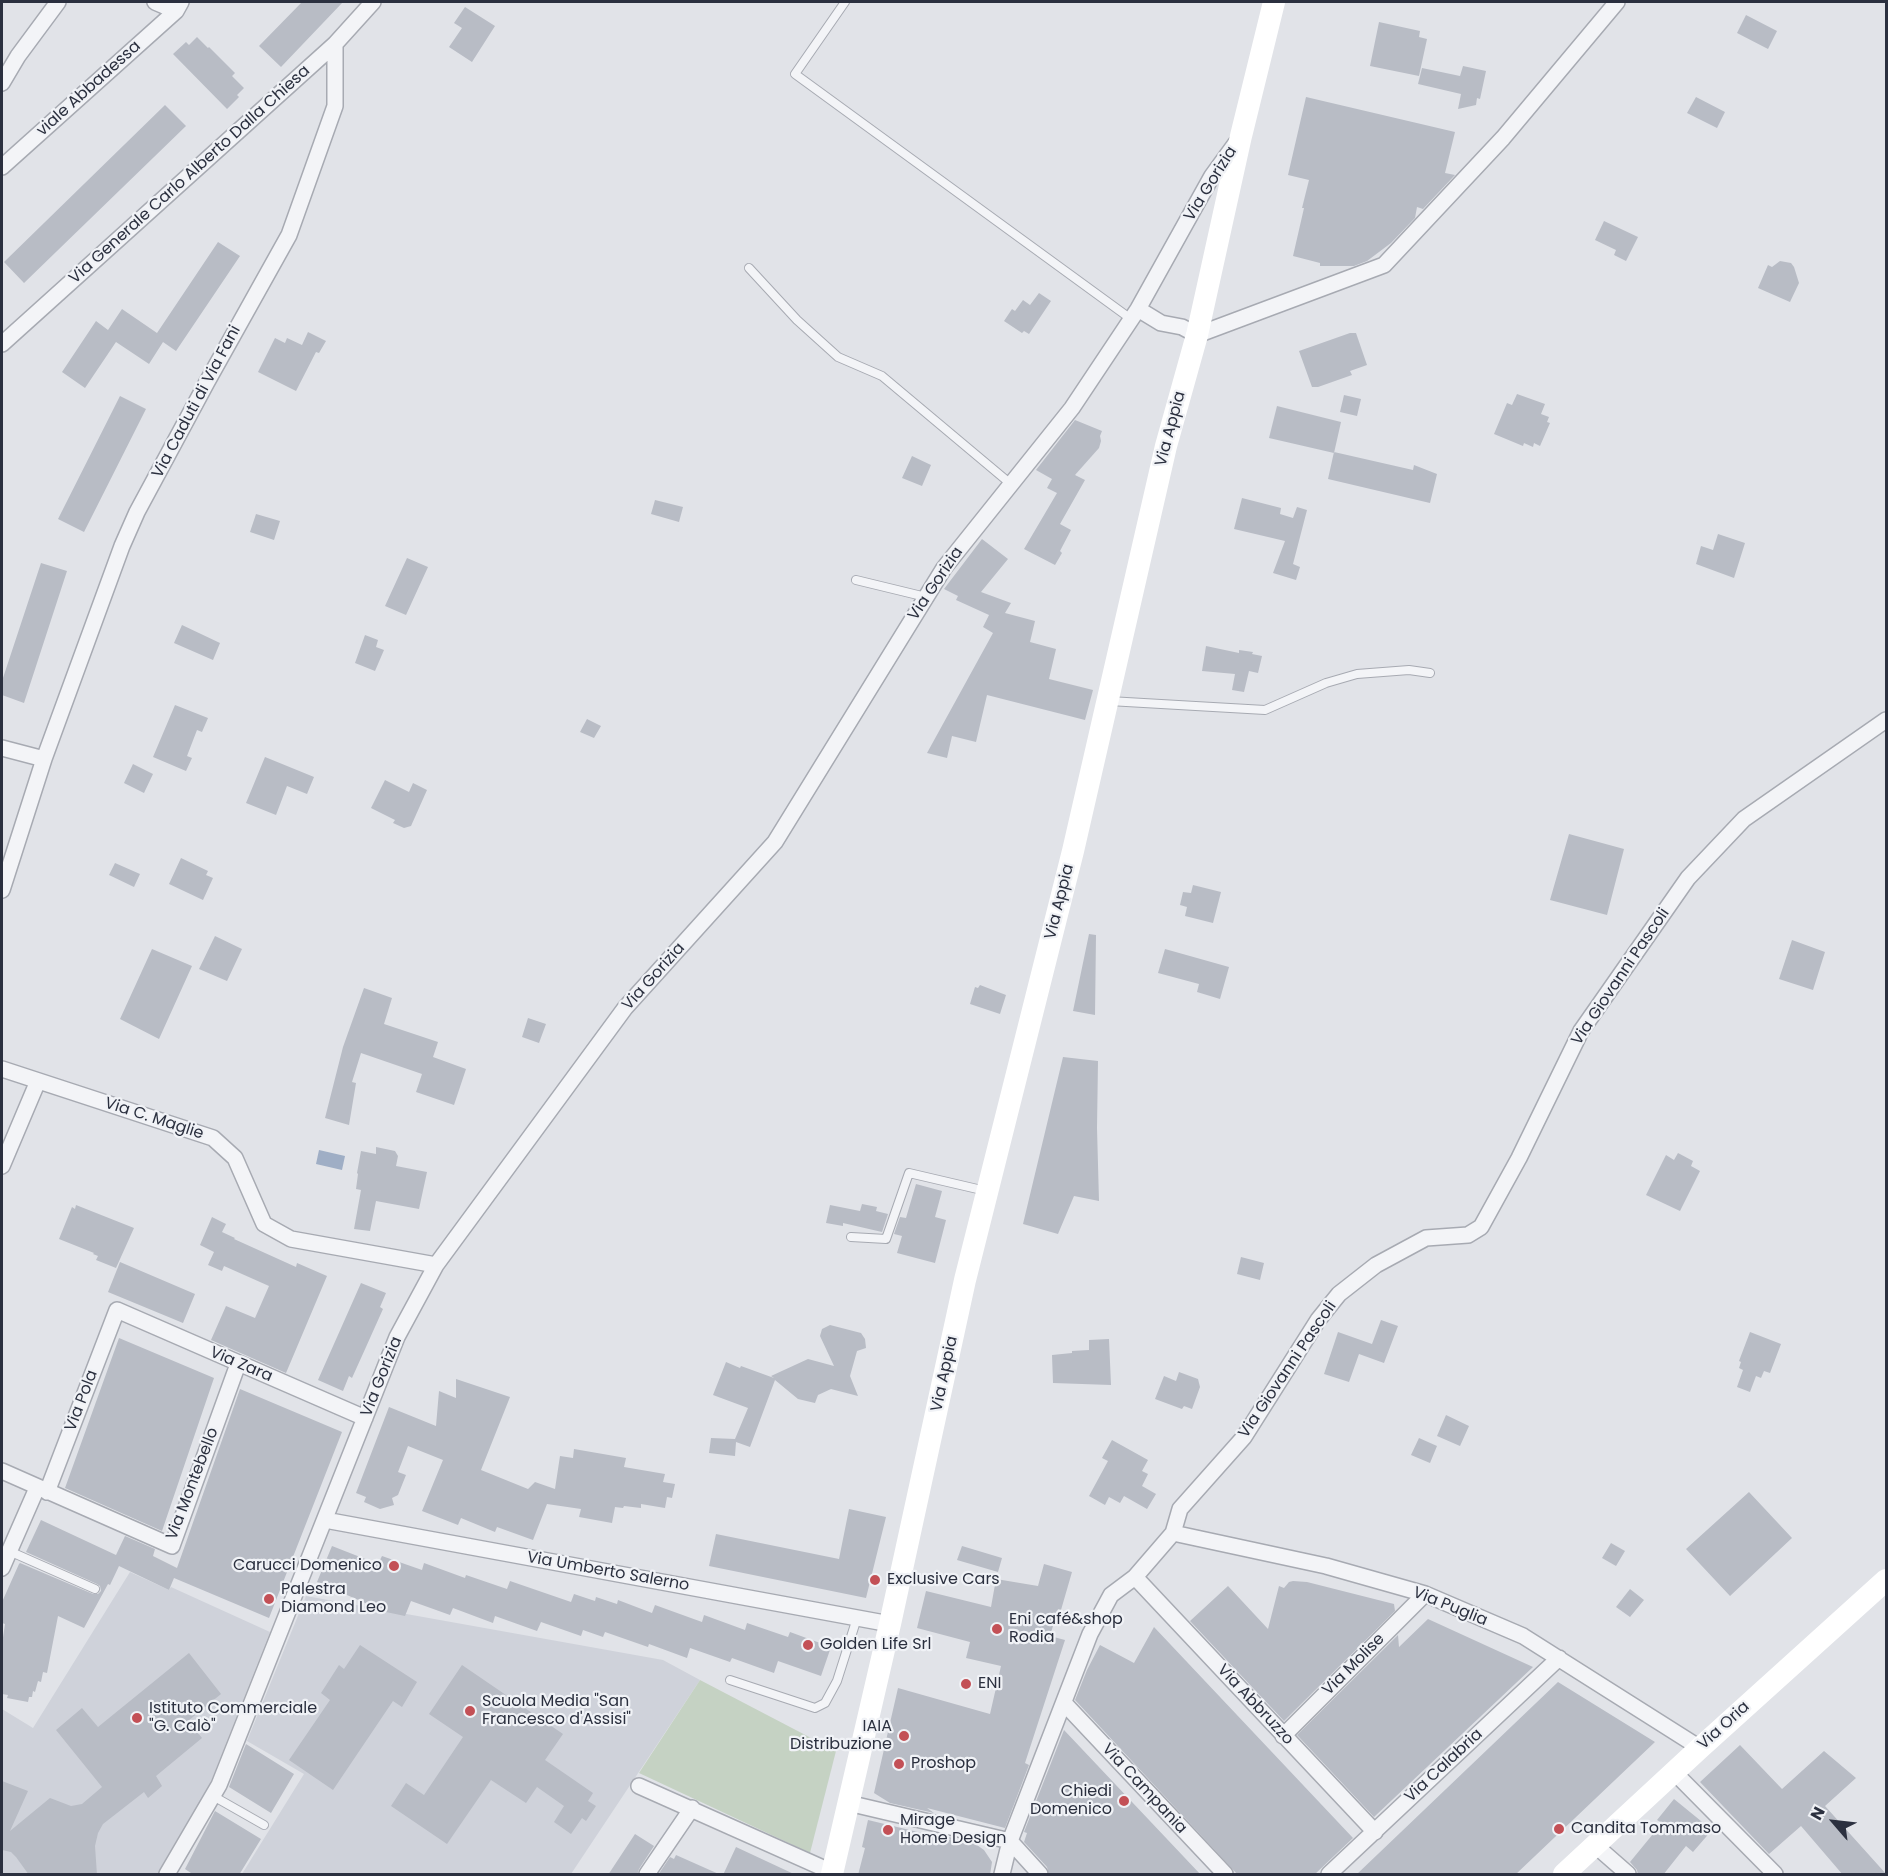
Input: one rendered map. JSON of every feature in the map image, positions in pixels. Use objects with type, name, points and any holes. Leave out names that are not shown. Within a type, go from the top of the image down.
[{"type":"main road","name":"Via Appia","points":[[832,1873],[890,1623],[965,1280],[1073,851],[1166,446],[1197,335],[1241,136],[1274,2]]},
{"type":"main road","name":"Via Oria","points":[[1564,1875],[1700,1748],[1887,1580]]},
{"type":"street","points":[[2,83],[18,56],[58,2]]},
{"type":"street","points":[[155,2],[179,6]]},
{"type":"street","name":"Via Generale Carlo Alberto Dalla Chiesa","points":[[2,344],[335,44],[373,2]]},
{"type":"street","points":[[1134,314],[1182,327],[1197,335],[1384,265],[1503,138],[1617,2]]},
{"type":"street","name":"viale Abbadessa","points":[[2,167],[179,6]]},
{"type":"street","name":"Via Caduti di Via Fani","points":[[2,890],[44,759],[109,577],[137,512],[289,235],[335,106],[335,44]]},
{"type":"street","name":"Via Gorizia","points":[[167,1875],[219,1785],[397,1337],[436,1265],[625,1008],[775,842],[944,568],[1072,408],[1134,314],[1212,176],[1241,136]]},
{"type":"street","name":"Via Giovanni Pascoli","points":[[1002,1875],[1010,1841],[1090,1634],[1111,1595],[1135,1577],[1173,1533],[1180,1509],[1244,1437],[1317,1320],[1339,1294],[1376,1264],[1426,1238],[1468,1235],[1481,1227],[1519,1158],[1581,1031],[1688,878],[1744,819],[1887,720]]},
{"type":"street","points":[[2,747],[44,759]]},
{"type":"street","name":"Via C. Maglie","points":[[2,1069],[213,1138],[235,1158],[264,1224],[291,1239],[436,1265]]},
{"type":"street","points":[[2,1166],[38,1081]]},
{"type":"street","name":"Via Zara","points":[[117,1310],[365,1418]]},
{"type":"street","name":"Via Pola","points":[[2,1568],[42,1490],[117,1310]]},
{"type":"street","name":"Via Montebello","points":[[42,1490],[172,1546],[238,1364]]},
{"type":"street","points":[[2,1471],[42,1490]]},
{"type":"street","name":"Via Umberto Salerno","points":[[325,1520],[890,1623]]},
{"type":"street","name":"Via Puglia","points":[[1173,1533],[1326,1566],[1425,1594],[1522,1636],[1700,1748]]},
{"type":"street","name":"Via Abbruzzo","points":[[1135,1577],[1375,1832]]},
{"type":"street","name":"Via Molise","points":[[1283,1736],[1425,1594]]},
{"type":"street","name":"Via Calabria","points":[[1329,1875],[1559,1658]]},
{"type":"street","name":"Via Campania","points":[[1064,1703],[1225,1875]]},
{"type":"street","points":[[1674,1772],[1775,1875]]},
{"type":"street","points":[[639,1786],[832,1873]]},
{"type":"street","points":[[848,1803],[1010,1841],[1040,1875]]},
{"type":"street","points":[[647,1875],[692,1808]]},
{"type":"street","points":[[1596,1846],[1628,1875]]},
{"type":"lane","points":[[845,2],[795,74],[1134,314]]},
{"type":"lane","points":[[749,268],[796,320],[838,357],[882,376],[1012,485]]},
{"type":"lane","points":[[856,580],[926,597]]},
{"type":"lane","points":[[1107,701],[1265,710],[1326,683],[1357,674],[1409,670],[1430,673]]},
{"type":"lane","points":[[851,1237],[886,1239],[909,1173],[987,1191]]},
{"type":"lane","points":[[9,1551],[95,1589]]},
{"type":"lane","points":[[730,1680],[815,1708],[825,1703],[837,1681],[857,1617]]},
{"type":"lane","points":[[213,1796],[264,1825]]},
{"type":"shaded area","name":"Istituto Commerciale \"G. Calò\"","points":[[130,1572],[169,1590],[171,1587],[270,1632],[209,1786],[160,1874],[2,1874],[2,1709],[33,1728]]},
{"type":"shaded area","name":"Scuola Media \"San Francesco d'Assisi\"","points":[[306,1596],[663,1660],[700,1680],[571,1874],[242,1874],[304,1774],[247,1741]]},
{"type":"green space","points":[[700,1680],[836,1751],[810,1853],[639,1773]]},
{"type":"water","points":[[319,1150],[345,1156],[342,1170],[316,1164]]},
{"type":"building","points":[[302,2],[343,2],[281,67],[259,46]]},
{"type":"building","points":[[465,7],[495,26],[472,62],[449,47],[462,28],[454,23]]},
{"type":"building","points":[[1746,15],[1777,31],[1768,49],[1737,33]]},
{"type":"building","points":[[1379,22],[1420,31],[1419,37],[1427,39],[1419,76],[1370,66]]},
{"type":"building","points":[[197,37],[235,73],[232,76],[244,88],[227,109],[173,54],[186,42],[189,45]]},
{"type":"building","points":[[1463,66],[1486,71],[1480,99],[1477,98],[1476,105],[1458,109],[1461,94],[1418,84],[1422,68],[1460,76]]},
{"type":"building","points":[[1306,97],[1455,132],[1445,173],[1455,175],[1423,209],[1417,207],[1415,218],[1391,243],[1367,261],[1354,266],[1320,266],[1320,263],[1293,256],[1309,180],[1288,175]]},
{"type":"building","points":[[1696,97],[1725,112],[1717,128],[1687,113]]},
{"type":"building","points":[[165,105],[186,126],[24,283],[4,262]]},
{"type":"building","points":[[1604,221],[1638,237],[1626,261],[1614,255],[1616,250],[1595,240]]},
{"type":"building","points":[[218,242],[240,256],[176,351],[163,342],[149,364],[116,342],[85,388],[62,372],[96,321],[108,330],[122,309],[157,333]]},
{"type":"building","points":[[1780,261],[1791,263],[1799,283],[1790,302],[1758,288],[1768,265],[1772,267]]},
{"type":"building","points":[[1039,293],[1051,301],[1029,334],[1024,331],[1022,333],[1004,321],[1012,309],[1015,311],[1023,300],[1030,305]]},
{"type":"building","points":[[308,332],[326,341],[319,353],[316,352],[296,391],[258,372],[275,338],[285,343],[287,338],[302,345]]},
{"type":"building","points":[[1350,333],[1356,333],[1367,365],[1350,371],[1352,375],[1312,387],[1299,351]]},
{"type":"building","points":[[1517,394],[1545,404],[1541,414],[1549,417],[1547,422],[1550,423],[1540,446],[1534,443],[1533,447],[1524,443],[1523,446],[1494,434],[1507,403],[1512,405]]},
{"type":"building","points":[[1344,395],[1361,399],[1357,416],[1340,412]]},
{"type":"building","points":[[120,396],[146,409],[84,532],[58,519]]},
{"type":"building","points":[[1277,406],[1341,422],[1334,453],[1269,438]]},
{"type":"building","points":[[1075,420],[1102,431],[1101,441],[1099,448],[1075,475],[1085,480],[1060,524],[1071,530],[1055,565],[1024,549],[1057,493],[1047,488],[1052,479],[1036,470]]},
{"type":"building","points":[[1334,452],[1413,470],[1414,465],[1437,474],[1430,503],[1328,479]]},
{"type":"building","points":[[912,456],[931,465],[922,486],[902,478]]},
{"type":"building","points":[[1242,498],[1281,508],[1280,514],[1293,518],[1297,507],[1307,510],[1293,564],[1300,567],[1296,580],[1273,573],[1285,541],[1234,529]]},
{"type":"building","points":[[655,500],[683,507],[679,522],[651,514]]},
{"type":"building","points":[[256,514],[280,521],[274,540],[250,532]]},
{"type":"building","points":[[1718,534],[1745,543],[1734,578],[1696,564],[1701,546],[1713,550]]},
{"type":"building","points":[[982,539],[1008,559],[981,592],[1011,603],[1005,613],[1035,621],[1030,642],[1056,649],[1049,679],[1093,690],[1085,720],[987,695],[976,742],[952,736],[947,758],[927,753],[993,633],[983,627],[989,615],[956,600],[958,596],[944,589]]},
{"type":"building","points":[[407,558],[428,567],[406,615],[385,606]]},
{"type":"building","points":[[41,563],[67,571],[24,703],[2,695],[2,681]]},
{"type":"building","points":[[182,625],[220,643],[213,660],[174,643]]},
{"type":"building","points":[[365,635],[378,640],[376,647],[384,650],[375,671],[355,663]]},
{"type":"building","points":[[1206,646],[1239,653],[1239,650],[1253,652],[1252,654],[1262,656],[1258,673],[1249,671],[1244,692],[1232,690],[1235,674],[1202,671]]},
{"type":"building","points":[[175,705],[208,718],[202,732],[197,730],[187,756],[192,758],[186,771],[153,757]]},
{"type":"building","points":[[587,719],[601,726],[594,738],[580,732]]},
{"type":"building","points":[[265,757],[314,777],[307,794],[287,786],[276,815],[246,803]]},
{"type":"building","points":[[133,764],[153,774],[144,793],[124,783]]},
{"type":"building","points":[[385,780],[409,792],[413,783],[427,790],[411,826],[404,828],[393,823],[395,820],[371,808]]},
{"type":"building","points":[[1569,834],[1624,849],[1607,915],[1550,900]]},
{"type":"building","points":[[181,858],[208,871],[206,875],[213,878],[203,900],[169,884]]},
{"type":"building","points":[[115,863],[140,874],[134,887],[109,875]]},
{"type":"building","points":[[1193,885],[1221,892],[1213,923],[1185,916],[1187,907],[1180,905],[1183,892],[1191,893]]},
{"type":"building","points":[[1089,934],[1096,935],[1095,1015],[1073,1011]]},
{"type":"building","points":[[215,936],[242,949],[227,981],[199,969]]},
{"type":"building","points":[[1792,940],[1825,952],[1813,990],[1779,979]]},
{"type":"building","points":[[152,949],[192,966],[159,1039],[120,1019]]},
{"type":"building","points":[[1165,949],[1229,967],[1220,999],[1197,992],[1199,984],[1158,973]]},
{"type":"building","points":[[980,985],[1006,995],[1000,1014],[970,1004],[975,987],[978,988]]},
{"type":"building","points":[[364,988],[392,998],[384,1024],[438,1042],[433,1057],[466,1069],[454,1105],[416,1092],[422,1074],[361,1053],[352,1082],[356,1083],[349,1125],[325,1118],[343,1047]]},
{"type":"building","points":[[528,1018],[546,1024],[539,1043],[522,1037]]},
{"type":"building","points":[[1063,1057],[1098,1061],[1099,1201],[1074,1196],[1058,1234],[1023,1224]]},
{"type":"building","points":[[376,1147],[395,1151],[398,1156],[396,1166],[427,1172],[419,1209],[376,1201],[370,1231],[354,1229],[361,1190],[356,1189],[361,1151],[376,1154]]},
{"type":"building","points":[[1678,1153],[1693,1161],[1691,1166],[1700,1171],[1680,1211],[1646,1195],[1666,1155],[1674,1160]]},
{"type":"building","points":[[916,1184],[942,1191],[935,1217],[946,1220],[935,1263],[897,1253],[902,1236],[894,1234],[900,1217],[906,1218]]},
{"type":"building","points":[[862,1204],[877,1207],[876,1211],[888,1214],[882,1232],[843,1223],[843,1226],[826,1223],[830,1205],[860,1211]]},
{"type":"building","points":[[76,1205],[134,1228],[116,1268],[96,1260],[98,1256],[94,1253],[59,1239],[72,1207],[75,1209]]},
{"type":"building","points":[[212,1217],[226,1224],[222,1232],[234,1239],[296,1267],[297,1263],[327,1276],[286,1373],[211,1340],[226,1306],[255,1318],[269,1286],[224,1266],[222,1271],[208,1265],[214,1252],[200,1245]]},
{"type":"building","points":[[1241,1257],[1264,1263],[1260,1280],[1237,1274]]},
{"type":"building","points":[[120,1262],[195,1294],[183,1323],[108,1292]]},
{"type":"building","points":[[361,1283],[386,1293],[380,1307],[383,1309],[352,1378],[349,1376],[343,1391],[318,1380]]},
{"type":"building","points":[[1381,1320],[1398,1326],[1384,1363],[1359,1354],[1349,1382],[1324,1374],[1338,1332],[1372,1344]]},
{"type":"building","points":[[830,1325],[861,1333],[865,1339],[866,1348],[857,1351],[850,1376],[858,1396],[831,1389],[818,1395],[815,1403],[798,1399],[775,1380],[750,1447],[736,1442],[735,1456],[709,1453],[711,1438],[735,1439],[748,1408],[713,1395],[726,1362],[774,1378],[771,1376],[808,1359],[834,1366],[820,1336],[822,1329]]},
{"type":"building","points":[[1750,1332],[1781,1344],[1770,1373],[1764,1371],[1761,1378],[1756,1376],[1750,1392],[1737,1387],[1743,1370],[1739,1368],[1741,1362],[1739,1361]]},
{"type":"building","points":[[119,1338],[214,1378],[162,1531],[65,1488]]},
{"type":"building","points":[[1109,1339],[1111,1385],[1053,1383],[1052,1355],[1089,1350],[1089,1340]]},
{"type":"building","points":[[1179,1372],[1198,1379],[1200,1387],[1192,1409],[1184,1406],[1182,1409],[1155,1399],[1164,1376],[1176,1381]]},
{"type":"building","points":[[456,1379],[510,1397],[481,1470],[528,1489],[535,1482],[555,1489],[560,1456],[573,1458],[574,1449],[626,1458],[624,1467],[665,1474],[663,1482],[675,1484],[672,1498],[667,1497],[665,1508],[641,1504],[641,1508],[615,1507],[612,1523],[579,1517],[581,1509],[547,1504],[533,1540],[497,1527],[495,1532],[461,1518],[458,1525],[422,1511],[443,1460],[408,1446],[398,1472],[406,1475],[398,1495],[392,1498],[394,1505],[380,1509],[364,1502],[366,1497],[356,1493],[389,1407],[436,1426],[439,1391],[456,1398]]},
{"type":"building","points":[[240,1389],[342,1432],[269,1618],[174,1578],[169,1590],[119,1566],[84,1628],[58,1616],[47,1673],[43,1672],[41,1682],[38,1681],[35,1692],[33,1691],[28,1702],[7,1698],[8,1695],[2,1694],[2,1644],[5,1624],[2,1623],[2,1602],[19,1564],[93,1594],[101,1591],[97,1584],[26,1552],[41,1520],[116,1555],[125,1536],[155,1549],[153,1556],[177,1568]]},
{"type":"building","points":[[1446,1415],[1469,1426],[1460,1446],[1437,1436]]},
{"type":"building","points":[[1419,1438],[1437,1446],[1430,1463],[1411,1455]]},
{"type":"building","points":[[1112,1440],[1148,1460],[1142,1471],[1148,1474],[1142,1486],[1156,1494],[1147,1509],[1124,1496],[1120,1503],[1109,1497],[1105,1505],[1089,1496],[1108,1461],[1102,1458]]},
{"type":"building","points":[[1749,1492],[1792,1538],[1730,1596],[1686,1549]]},
{"type":"building","points":[[849,1509],[886,1517],[866,1598],[709,1566],[716,1534],[839,1559]]},
{"type":"building","points":[[1611,1543],[1625,1551],[1616,1566],[1602,1558]]},
{"type":"building","points":[[332,1546],[378,1564],[382,1556],[422,1570],[424,1563],[465,1578],[466,1575],[507,1589],[510,1581],[571,1602],[574,1594],[595,1601],[596,1597],[617,1604],[618,1600],[652,1613],[655,1605],[702,1622],[704,1615],[745,1630],[747,1623],[788,1637],[790,1632],[831,1647],[821,1676],[778,1661],[774,1673],[732,1658],[730,1662],[690,1648],[687,1658],[649,1644],[648,1647],[605,1632],[603,1637],[583,1630],[581,1636],[541,1622],[537,1631],[495,1616],[493,1623],[453,1608],[450,1615],[411,1601],[405,1616],[386,1612],[317,1582]]},
{"type":"building","points":[[962,1546],[1002,1558],[998,1572],[957,1560]]},
{"type":"building","points":[[1044,1564],[1072,1572],[1061,1610],[1058,1609],[1050,1636],[1065,1640],[1025,1763],[1029,1765],[1005,1828],[927,1808],[934,1813],[890,1803],[874,1793],[898,1688],[990,1714],[1001,1666],[966,1658],[970,1642],[917,1628],[926,1591],[991,1607],[996,1579],[1038,1586]]},
{"type":"building","points":[[1293,1581],[1307,1582],[1394,1604],[1395,1611],[1284,1721],[1190,1621],[1228,1586],[1268,1629],[1279,1586],[1284,1588]]},
{"type":"building","points":[[1630,1589],[1644,1600],[1630,1617],[1616,1607]]},
{"type":"building","points":[[1428,1619],[1533,1667],[1374,1817],[1297,1735],[1398,1635],[1399,1647]]},
{"type":"building","points":[[1154,1627],[1353,1838],[1314,1875],[1238,1875],[1075,1700],[1100,1645],[1134,1663]]},
{"type":"building","points":[[360,1645],[417,1682],[402,1707],[393,1701],[333,1790],[289,1760],[330,1700],[321,1693],[339,1665],[344,1669]]},
{"type":"building","points":[[189,1653],[221,1694],[188,1721],[202,1738],[156,1776],[162,1786],[148,1798],[144,1792],[103,1824],[95,1846],[97,1875],[29,1875],[11,1852],[2,1850],[2,1781],[28,1791],[10,1831],[50,1798],[71,1806],[82,1804],[102,1787],[56,1730],[82,1708],[98,1727]]},
{"type":"building","points":[[462,1665],[563,1734],[545,1760],[593,1793],[588,1801],[596,1806],[586,1821],[582,1818],[571,1834],[554,1822],[564,1806],[537,1787],[526,1803],[491,1780],[447,1844],[391,1806],[406,1783],[424,1795],[463,1737],[429,1714]]},
{"type":"building","points":[[1558,1682],[1655,1742],[1515,1875],[1356,1875]]},
{"type":"building","points":[[1064,1730],[1201,1875],[1049,1875],[1047,1867],[1024,1842],[1027,1833],[1024,1832]]},
{"type":"building","points":[[246,1744],[294,1774],[271,1813],[229,1787]]},
{"type":"building","points":[[1740,1745],[1782,1789],[1824,1751],[1856,1778],[1825,1806],[1887,1875],[1843,1875],[1801,1826],[1769,1854],[1700,1782]]},
{"type":"building","points":[[1674,1799],[1712,1830],[1693,1852],[1686,1846],[1663,1875],[1638,1875],[1630,1862],[1662,1823],[1657,1820]]},
{"type":"building","points":[[215,1811],[261,1839],[239,1875],[194,1875],[185,1869]]},
{"type":"building","points":[[868,1820],[951,1840],[945,1836],[974,1843],[984,1850],[992,1862],[990,1875],[858,1875],[865,1848],[862,1847]]},
{"type":"building","points":[[635,1834],[654,1846],[637,1875],[608,1875]]},
{"type":"building","points":[[736,1847],[796,1875],[723,1875]]},
{"type":"building","points":[[676,1855],[721,1875],[658,1875],[670,1857],[674,1859]]},
{"type":"place","name":"Carucci Domenico","points":[[394,1566]]},
{"type":"place","name":"Exclusive Cars","points":[[875,1580]]},
{"type":"place","name":"Palestra Diamond Leo","points":[[269,1599]]},
{"type":"place","name":"Eni café&shop Rodia","points":[[997,1629]]},
{"type":"place","name":"Golden Life Srl","points":[[808,1645]]},
{"type":"place","name":"ENI","points":[[966,1684]]},
{"type":"place","name":"Scuola Media \"San Francesco d'Assisi\"","points":[[470,1711]]},
{"type":"place","name":"Istituto Commerciale \"G. Calò\"","points":[[137,1718]]},
{"type":"place","name":"IAIA Distribuzione","points":[[904,1736]]},
{"type":"place","name":"Proshop","points":[[899,1764]]},
{"type":"place","name":"Chiedi Domenico","points":[[1124,1801]]},
{"type":"place","name":"Candita Tommaso","points":[[1559,1829]]},
{"type":"place","name":"Mirage Home Design","points":[[888,1830]]}]
